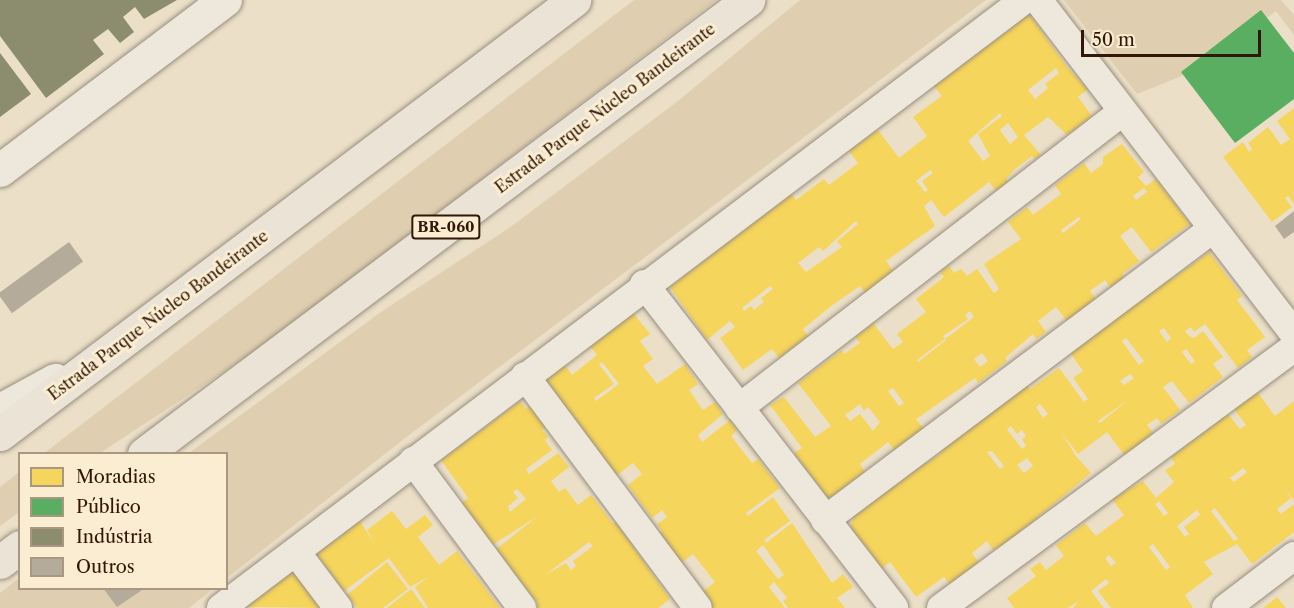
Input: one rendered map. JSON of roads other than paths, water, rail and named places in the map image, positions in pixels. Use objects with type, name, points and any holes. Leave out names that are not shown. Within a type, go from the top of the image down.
[{"type":"highway","name":"Estrada Parque Núcleo Bandeirante","points":[[0,434],[574,0]]},
{"type":"highway","name":"Estrada Parque Núcleo Bandeirante","points":[[145,452],[748,0]]},
{"type":"highway","points":[[0,562],[18,548]]},
{"type":"street","points":[[0,170],[225,0]]},
{"type":"street","points":[[221,608],[645,284],[1024,0]]},
{"type":"street","points":[[1038,0],[1294,334]]},
{"type":"street","points":[[739,408],[1123,111]]},
{"type":"street","points":[[825,520],[1213,229]]},
{"type":"street","points":[[645,284],[894,608]]},
{"type":"street","points":[[0,410],[115,347]]},
{"type":"street","points":[[941,608],[1294,348]]},
{"type":"street","points":[[525,376],[698,608]]},
{"type":"street","points":[[413,461],[522,608]]},
{"type":"street","points":[[296,552],[338,608]]},
{"type":"street","points":[[1226,608],[1294,556]]}]
